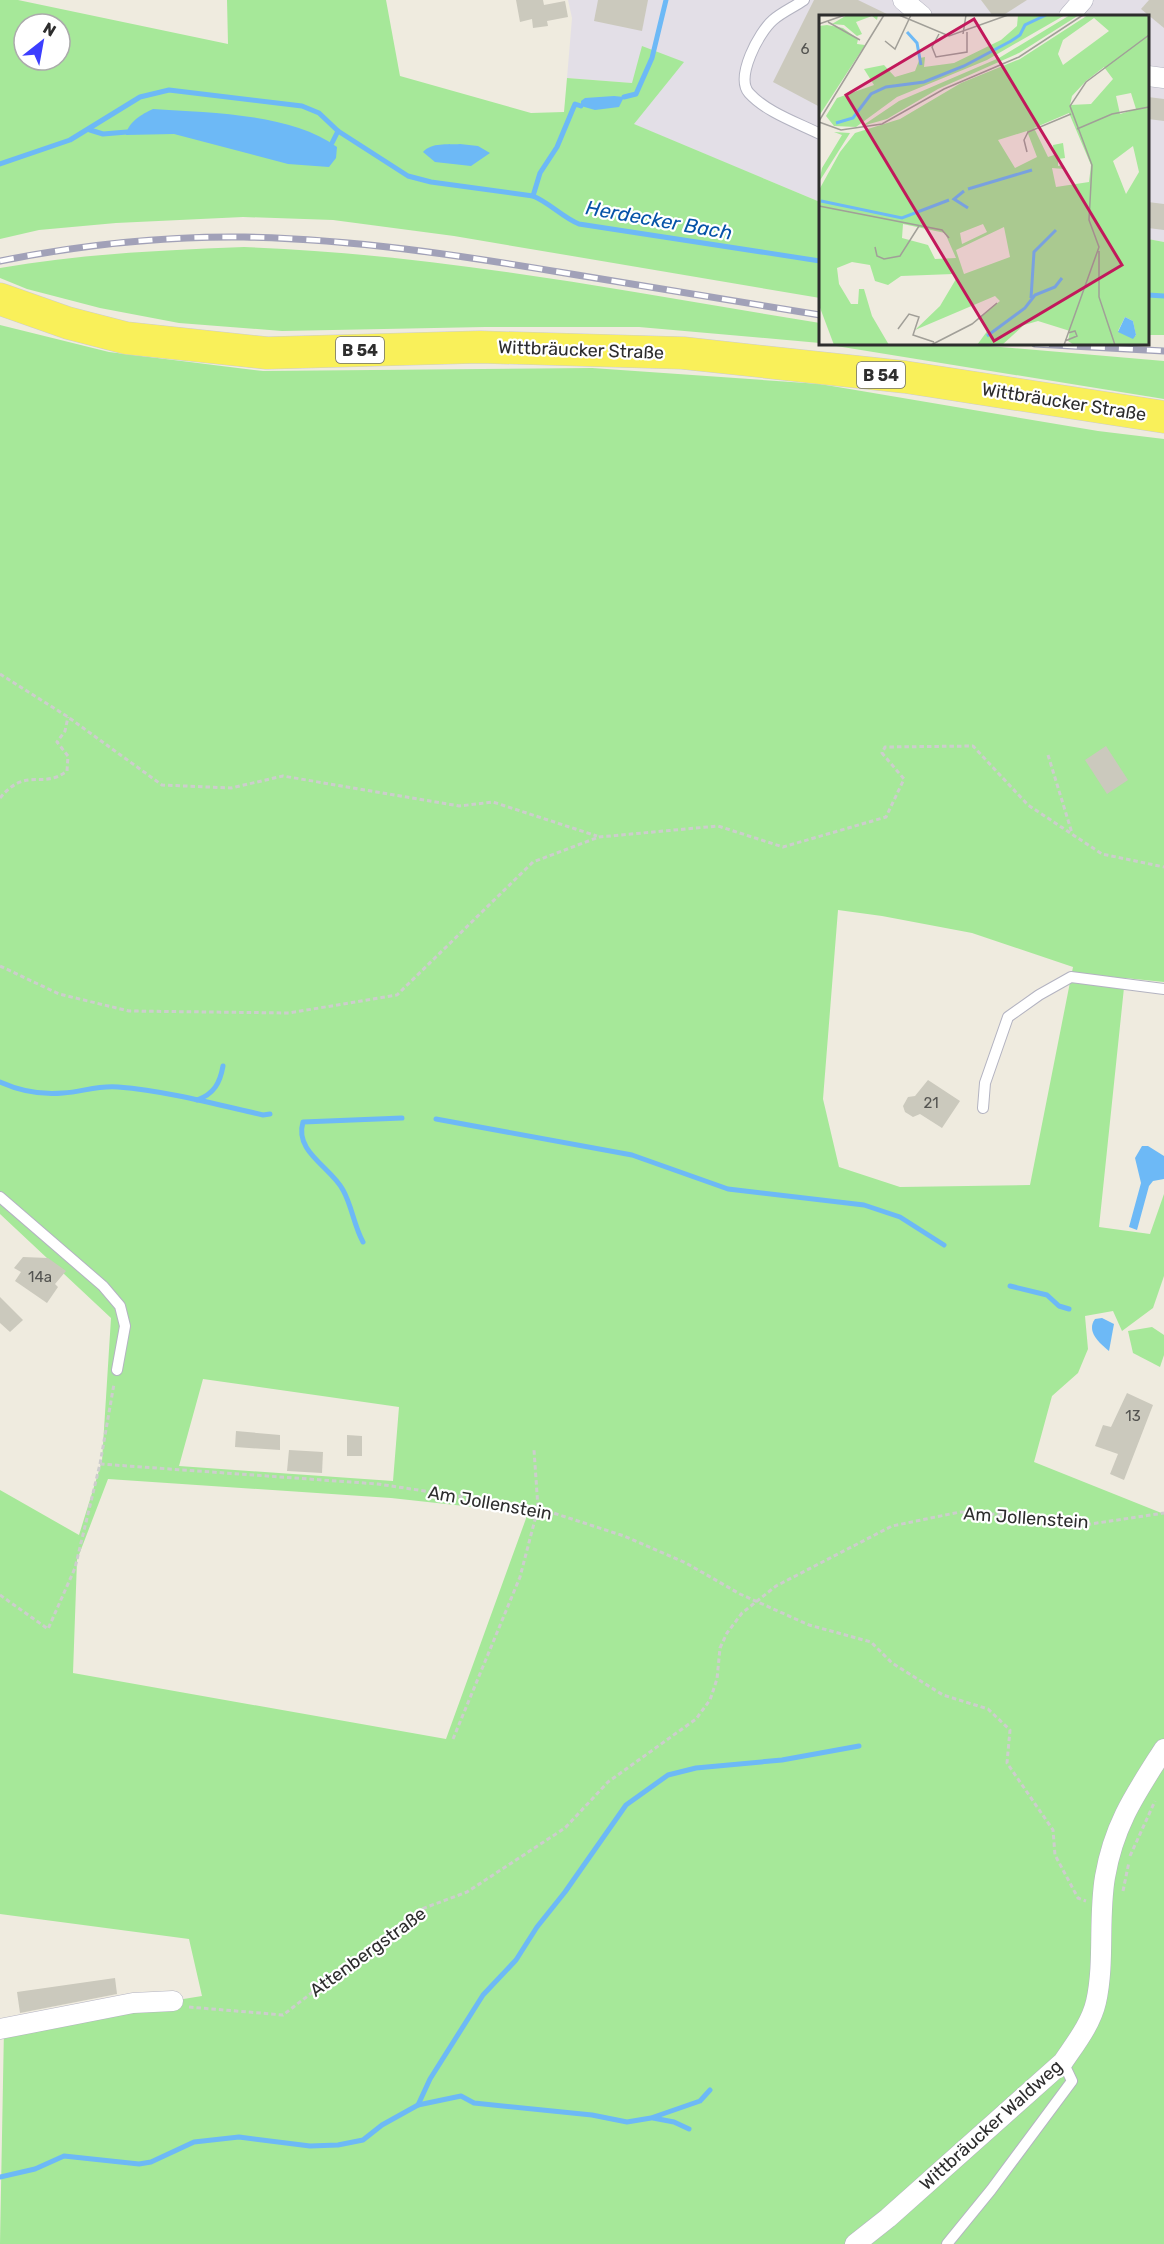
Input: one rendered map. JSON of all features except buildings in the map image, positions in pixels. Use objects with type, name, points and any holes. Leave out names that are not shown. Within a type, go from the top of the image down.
[{"type":"main road","name":"Wittbräucker Straße","points":[[0,300],[126,338],[267,353],[480,347],[683,353],[905,377],[1164,417]]},
{"type":"street","points":[[903,0],[921,15]]},
{"type":"street","points":[[1070,15],[1083,0]]},
{"type":"street","points":[[1149,76],[1164,78]]},
{"type":"street","name":"Wittbräucker Waldweg","points":[[855,2244],[888,2218],[1063,2062],[1083,2032],[1096,2002],[1105,1877],[1123,1813],[1164,1749]]},
{"type":"street","points":[[0,2030],[133,2002],[176,2004]]},
{"type":"lane","points":[[804,0],[771,21],[746,63],[742,79],[747,92],[759,102],[819,133]]},
{"type":"lane","points":[[983,1108],[985,1083],[1008,1017],[1039,995],[1071,977],[1164,989]]},
{"type":"lane","points":[[0,1197],[103,1286],[120,1306],[125,1326],[117,1370]]},
{"type":"lane","points":[[947,2244],[991,2190],[1072,2081],[1063,2062]]},
{"type":"path","points":[[0,674],[68,717],[162,786],[231,788],[284,776],[459,806],[494,802],[599,837]]},
{"type":"path","points":[[0,798],[11,784],[31,778],[51,780],[67,771],[68,756],[57,742],[65,731],[68,717]]},
{"type":"path","points":[[0,966],[59,994],[129,1011],[289,1013],[397,995],[533,862],[599,837],[718,826],[783,847],[886,817],[904,779],[882,753],[885,747],[973,746],[1028,805],[1102,854],[1164,867]]},
{"type":"path","points":[[1048,755],[1072,834]]},
{"type":"path","points":[[0,1594],[48,1629],[75,1568],[100,1464],[117,1370]]},
{"type":"path","points":[[453,1739],[520,1577],[538,1508],[534,1450]]},
{"type":"path","name":"Am Jollenstein","points":[[100,1464],[378,1484],[538,1508],[624,1536],[686,1563],[740,1594],[757,1600],[776,1586],[892,1526],[960,1512],[1036,1517],[1084,1525],[1164,1513]]},
{"type":"path","points":[[757,1600],[809,1624],[871,1642],[892,1664],[943,1695],[988,1709],[1010,1730],[1007,1763],[1053,1830],[1055,1855],[1078,1898],[1101,1909]]},
{"type":"path","name":"Attenbergstraße","points":[[176,2004],[283,2014],[419,1911],[467,1893],[565,1827],[608,1782],[696,1719],[710,1700],[717,1679],[720,1648],[727,1633],[742,1613],[757,1600]]},
{"type":"path","points":[[1122,1899],[1130,1857],[1156,1798]]},
{"type":"shaded area","points":[[568,0],[1164,0],[1164,242],[1149,239],[1149,15],[819,15],[819,202],[633,124],[683,62],[632,83],[567,78],[572,18]]},
{"type":"green space","points":[[0,0],[18,0],[228,44],[227,0],[386,0],[400,76],[531,113],[564,112],[567,78],[632,83],[642,46],[684,62],[634,124],[819,202],[819,298],[454,236],[333,220],[243,217],[116,223],[39,230],[0,239]]},
{"type":"green space","points":[[1149,239],[1164,242],[1164,335],[1149,335]]},
{"type":"green space","points":[[244,247],[389,257],[461,266],[819,323],[819,343],[639,327],[282,331],[179,323],[100,308],[27,289],[0,278],[0,268],[61,259],[152,251]]},
{"type":"green space","points":[[0,325],[109,352],[263,371],[592,368],[820,384],[1098,431],[1164,439],[1164,982],[1125,978],[1099,1227],[1150,1234],[1164,1194],[1164,1276],[1153,1308],[1122,1331],[1113,1311],[1085,1316],[1088,1349],[1078,1373],[1052,1396],[1034,1462],[1164,1514],[1164,2244],[0,2244],[4,2028],[202,1996],[189,1939],[0,1914],[0,1490],[79,1535],[102,1461],[111,1318],[0,1214]],"holes":[[[838,910],[972,933],[1073,967],[1030,1185],[900,1187],[839,1167],[823,1099]],[[203,1379],[399,1407],[393,1481],[179,1466]],[[108,1479],[391,1498],[528,1513],[446,1739],[73,1673],[77,1560]]]},
{"type":"green space","points":[[830,345],[977,345],[1164,361],[1164,399]]},
{"type":"green space","points":[[1152,1327],[1164,1335],[1164,1355],[1160,1367],[1133,1353],[1128,1331]]},
{"type":"water","points":[[624,97],[619,107],[595,110],[581,106],[581,101],[585,98]]},
{"type":"water","points":[[153,109],[249,117],[296,127],[337,147],[336,158],[329,167],[288,164],[174,134],[126,135],[133,122]]},
{"type":"water","points":[[435,145],[478,146],[490,153],[471,166],[435,162],[423,152]]},
{"type":"water","points":[[1142,1146],[1148,1146],[1164,1156],[1164,1179],[1153,1181],[1149,1186],[1137,1230],[1129,1227],[1141,1183],[1135,1158]]},
{"type":"water","points":[[1102,1318],[1114,1324],[1109,1351],[1098,1341],[1092,1328],[1095,1319]]},
{"type":"waterway","points":[[624,97],[636,94],[652,58],[666,0]]},
{"type":"waterway","name":"Herdecker Bach","points":[[0,164],[70,140],[140,97],[169,90],[302,106],[319,113],[338,131],[408,176],[431,182],[533,196],[579,224],[819,261]]},
{"type":"waterway","points":[[533,196],[540,173],[557,147],[575,104],[581,106]]},
{"type":"waterway","points":[[90,130],[103,134],[127,132]]},
{"type":"waterway","points":[[332,143],[338,131]]},
{"type":"waterway","name":"Herdecker Bach","points":[[1149,295],[1164,296]]},
{"type":"waterway","points":[[197,1100],[208,1095],[215,1087],[223,1066]]},
{"type":"waterway","points":[[0,1082],[39,1093],[70,1092],[104,1087],[136,1089],[191,1098],[263,1115],[270,1114]]},
{"type":"waterway","points":[[363,1242],[343,1190],[315,1159],[304,1142],[303,1122],[402,1118]]},
{"type":"waterway","points":[[436,1119],[632,1155],[728,1189],[864,1205],[900,1217],[944,1245]]},
{"type":"waterway","points":[[1010,1286],[1047,1295],[1059,1306],[1069,1309]]},
{"type":"waterway","points":[[418,2105],[430,2079],[483,1995],[516,1960],[537,1927],[565,1892],[626,1805],[668,1775],[696,1768],[782,1760],[859,1746]]},
{"type":"waterway","points":[[0,2177],[35,2169],[64,2156],[139,2164],[151,2162],[194,2142],[239,2137],[310,2146],[338,2145],[363,2140],[382,2125],[418,2105],[461,2096],[474,2103],[592,2115],[627,2122],[651,2118],[700,2101],[710,2090]]},
{"type":"waterway","points":[[653,2118],[674,2122],[689,2129]]},
{"type":"railway","points":[[0,261],[60,250],[152,240],[213,237],[284,238],[405,249],[485,260],[819,315]]},
{"type":"railway","points":[[1053,345],[1164,351]]}]
